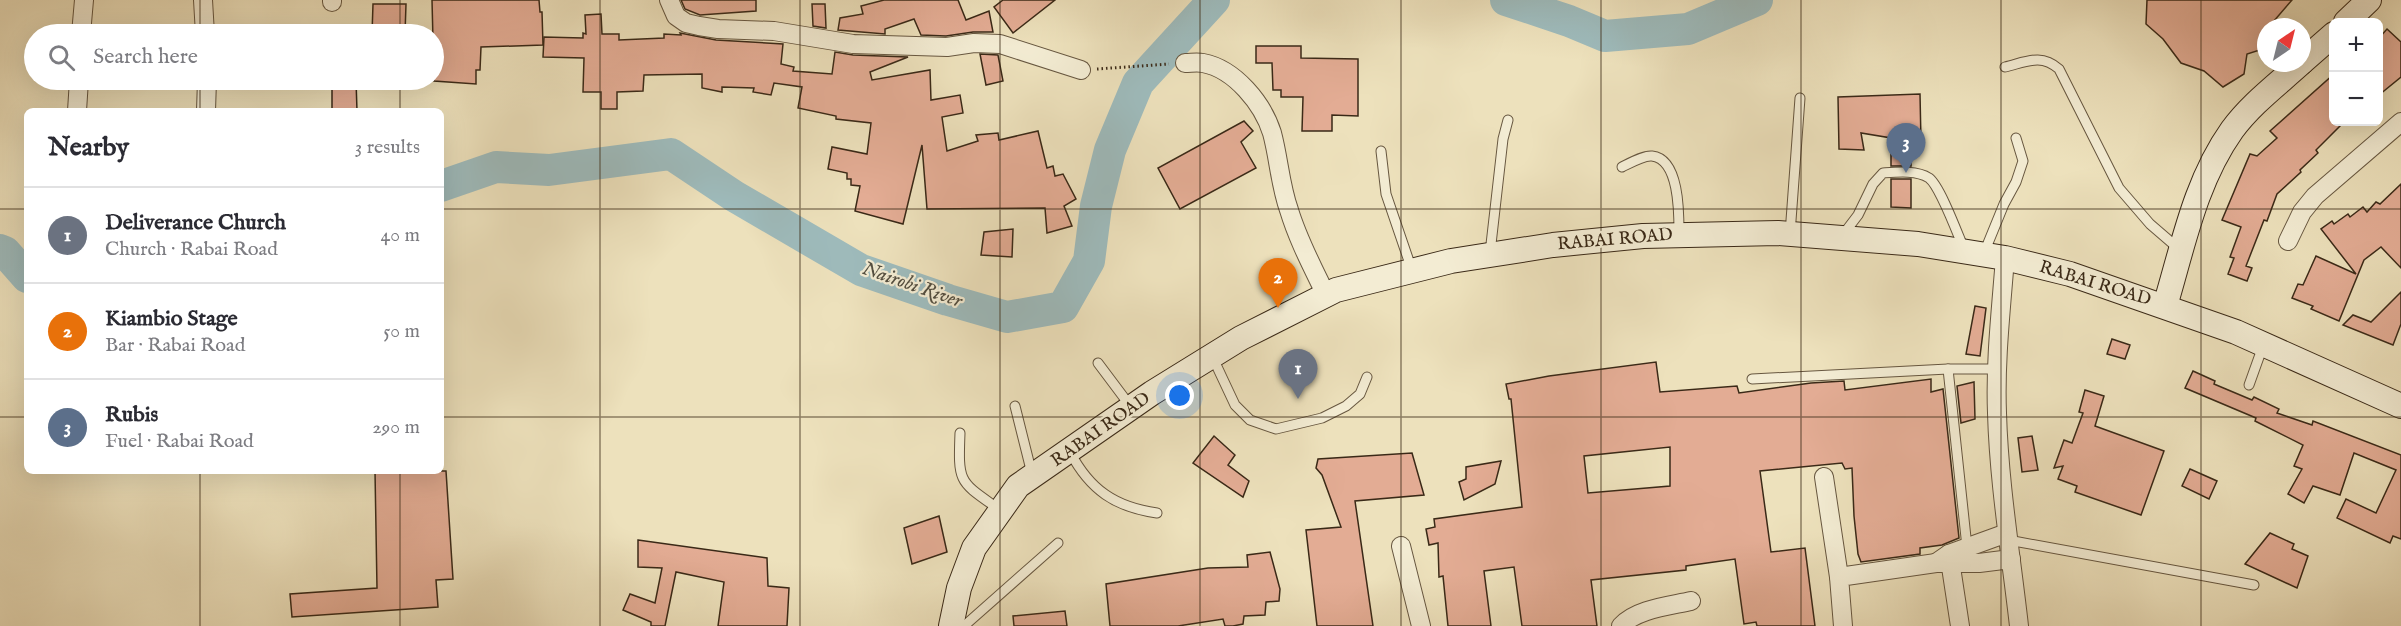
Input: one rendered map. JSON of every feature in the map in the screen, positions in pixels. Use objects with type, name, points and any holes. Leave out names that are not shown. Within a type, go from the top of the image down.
[{"type":"main road","points":[[2350,18],[2369,0]]},
{"type":"main road","points":[[2311,55],[2329,39]]},
{"type":"main road","points":[[2166,306],[2196,202],[2212,162],[2232,130],[2251,108],[2292,72]]},
{"type":"main road","name":"RABAI ROAD","points":[[951,626],[959,588],[974,548],[1018,486],[1131,408],[1212,356],[1283,316],[1336,290],[1412,270],[1490,255],[1564,244],[1679,235],[1790,234],[1918,244],[1984,255],[2070,274],[2166,306],[2263,344],[2401,406]]},
{"type":"street","points":[[82,24],[84,0]]},
{"type":"street","points":[[203,0],[204,24]]},
{"type":"street","points":[[669,0],[676,16],[686,23],[699,26],[774,31],[852,44],[947,47],[974,42],[1000,44],[1081,70]]},
{"type":"street","points":[[1185,63],[1204,63],[1219,69],[1235,80],[1264,112],[1272,134],[1279,178],[1289,212],[1326,295]]},
{"type":"street","points":[[76,108],[78,90]]},
{"type":"street","points":[[206,108],[207,90]]},
{"type":"street","points":[[2288,241],[2302,212],[2315,196],[2401,122]]},
{"type":"street","points":[[1984,255],[1998,369],[1996,413],[2007,536],[2019,626]]},
{"type":"street","points":[[1824,477],[1839,577],[1843,626]]},
{"type":"street","points":[[1945,560],[1967,547],[2007,536]]},
{"type":"street","points":[[1401,546],[1421,626]]},
{"type":"street","points":[[1839,577],[1945,560],[2011,559]]},
{"type":"street","points":[[1945,560],[1960,626]]},
{"type":"street","points":[[1621,626],[1633,617],[1646,612],[1690,601]]},
{"type":"lane","points":[[2005,67],[2040,59],[2050,62],[2059,69],[2119,188],[2150,224],[2181,251]]},
{"type":"lane","points":[[1790,234],[1800,98]]},
{"type":"lane","points":[[1490,255],[1503,139],[1508,120]]},
{"type":"lane","points":[[1984,255],[2004,204],[2016,183],[2023,161],[2016,138]]},
{"type":"lane","points":[[1381,151],[1386,194],[1412,270]]},
{"type":"lane","points":[[1622,166],[1651,156],[1660,159],[1668,167],[1679,199],[1679,235]]},
{"type":"lane","points":[[1841,238],[1858,215],[1873,184],[1883,173],[1916,173],[1930,178],[1984,255]]},
{"type":"lane","points":[[2249,385],[2263,344]]},
{"type":"lane","points":[[1212,356],[1235,405],[1250,420],[1276,429],[1322,418],[1346,406],[1360,394],[1367,377]]},
{"type":"lane","points":[[1098,363],[1131,408]]},
{"type":"lane","points":[[1948,369],[1967,547]]},
{"type":"lane","points":[[1752,379],[1948,369],[1998,369]]},
{"type":"lane","points":[[1015,406],[1033,476]]},
{"type":"lane","points":[[960,433],[958,467],[964,484],[1000,510]]},
{"type":"lane","points":[[1070,452],[1080,471],[1114,502],[1136,510],[1157,513]]},
{"type":"lane","points":[[2007,536],[2254,585]]},
{"type":"lane","points":[[964,626],[1058,543]]},
{"type":"path","points":[[1081,70],[1185,63]]},
{"type":"building","points":[[432,0],[539,0],[540,12],[542,12],[543,45],[481,47],[480,70],[476,70],[476,84],[444,82],[444,24],[433,24]]},
{"type":"building","points":[[681,0],[756,0],[756,11],[700,15],[685,9]]},
{"type":"building","points":[[884,0],[958,0],[966,20],[989,11],[993,32],[946,36],[921,35],[914,19],[885,29],[885,34],[838,30],[840,18],[863,14],[861,6]]},
{"type":"building","points":[[1003,0],[1055,0],[1013,33],[994,7]]},
{"type":"building","points":[[2147,0],[2292,0],[2276,18],[2257,18],[2257,51],[2247,54],[2244,74],[2223,87],[2204,71],[2181,63],[2163,39],[2146,24]]},
{"type":"building","points":[[373,4],[406,4],[405,24],[372,24]]},
{"type":"building","points":[[812,4],[825,4],[826,28],[813,26]]},
{"type":"building","points":[[601,14],[602,34],[619,34],[619,40],[664,38],[664,34],[681,35],[680,33],[716,40],[783,44],[781,64],[794,67],[793,71],[832,74],[835,52],[908,57],[870,72],[872,80],[930,70],[931,100],[960,95],[963,113],[942,117],[947,151],[978,141],[976,135],[998,133],[999,140],[1038,131],[1047,168],[1053,166],[1055,176],[1063,174],[1076,199],[1064,206],[1072,226],[1047,233],[1045,208],[927,209],[922,145],[903,224],[855,211],[860,186],[851,185],[851,179],[847,179],[847,173],[828,169],[832,147],[867,154],[871,123],[836,119],[836,116],[798,108],[802,87],[774,83],[771,95],[753,92],[754,88],[722,87],[722,92],[702,88],[702,74],[644,75],[643,91],[617,92],[617,109],[601,109],[601,92],[583,92],[584,58],[543,57],[544,37],[583,38],[583,33],[586,34],[585,15]]},
{"type":"building","points":[[2387,29],[2401,42],[2401,77],[2383,92],[2383,72],[2383,34]]},
{"type":"building","points":[[1256,46],[1301,46],[1301,58],[1358,59],[1358,116],[1332,115],[1332,131],[1302,131],[1303,97],[1281,97],[1281,90],[1273,90],[1272,63],[1256,63]]},
{"type":"building","points":[[980,54],[998,55],[1003,81],[986,85]]},
{"type":"building","points":[[2329,78],[2329,126],[2340,126],[2316,150],[2318,153],[2300,170],[2301,172],[2277,194],[2246,266],[2252,268],[2247,281],[2228,274],[2234,258],[2230,257],[2241,227],[2222,220],[2250,154],[2257,156],[2277,138],[2270,131]]},
{"type":"building","points":[[332,90],[356,90],[357,108],[332,108]]},
{"type":"building","points":[[1920,94],[1921,142],[1911,141],[1911,166],[1891,166],[1891,138],[1861,133],[1864,150],[1839,149],[1838,97]]},
{"type":"building","points":[[1244,121],[1253,131],[1241,142],[1256,168],[1180,209],[1158,168]]},
{"type":"building","points":[[1891,179],[1911,179],[1911,208],[1891,207]]},
{"type":"building","points":[[2401,184],[2401,268],[2381,247],[2364,260],[2339,321],[2311,309],[2313,306],[2292,298],[2298,284],[2303,285],[2316,256],[2356,274],[2321,229],[2332,221],[2334,224],[2348,214],[2350,217],[2363,207],[2367,212],[2376,202],[2380,204]]},
{"type":"building","points":[[1013,229],[1012,257],[981,255],[984,232]]},
{"type":"building","points":[[2401,292],[2401,324],[2393,345],[2343,325],[2353,315],[2371,322]]},
{"type":"building","points":[[1975,306],[1986,308],[1980,356],[1966,354]]},
{"type":"building","points":[[2112,339],[2130,345],[2125,359],[2107,354]]},
{"type":"building","points":[[1656,362],[1660,392],[1737,386],[1739,393],[1811,383],[1844,381],[1845,390],[1931,379],[1931,392],[1943,389],[1959,538],[1942,545],[1920,548],[1920,554],[1861,562],[1854,516],[1852,468],[1845,469],[1842,463],[1760,471],[1771,552],[1805,548],[1815,626],[1757,626],[1756,622],[1744,624],[1735,559],[1686,566],[1686,570],[1591,580],[1597,626],[1522,626],[1514,567],[1484,571],[1491,626],[1448,626],[1443,576],[1439,577],[1438,543],[1429,545],[1426,529],[1435,527],[1434,519],[1522,507],[1511,399],[1509,399],[1506,384]],"holes":[[[1670,447],[1670,486],[1588,493],[1584,456]]]},
{"type":"building","points":[[2193,371],[2215,381],[2214,384],[2252,400],[2254,397],[2279,409],[2277,413],[2312,425],[2313,421],[2401,455],[2401,539],[2393,536],[2390,543],[2337,518],[2346,499],[2376,513],[2396,470],[2354,453],[2340,495],[2313,486],[2304,503],[2288,494],[2302,469],[2294,466],[2303,445],[2255,421],[2256,418],[2185,388]]},
{"type":"building","points":[[1974,382],[1975,419],[1961,423],[1957,386]]},
{"type":"building","points":[[2085,390],[2104,396],[2095,426],[2164,451],[2141,515],[2075,492],[2077,486],[2058,479],[2063,466],[2054,468],[2064,440],[2072,443],[2083,413],[2079,412]]},
{"type":"building","points":[[1214,436],[1235,455],[1228,465],[1249,481],[1243,497],[1193,463]]},
{"type":"building","points":[[2032,436],[2038,470],[2022,472],[2018,438]]},
{"type":"building","points":[[1412,453],[1424,495],[1355,501],[1373,626],[1317,626],[1306,530],[1341,527],[1322,475],[1316,468],[1318,459]]},
{"type":"building","points":[[1501,461],[1495,484],[1464,500],[1459,482],[1466,479],[1466,467]]},
{"type":"building","points":[[2190,469],[2217,481],[2209,499],[2182,486]]},
{"type":"building","points":[[446,471],[453,579],[436,580],[438,607],[292,617],[290,594],[377,588],[375,474],[444,474]]},
{"type":"building","points":[[939,516],[947,552],[912,564],[904,528]]},
{"type":"building","points":[[2270,533],[2294,544],[2292,549],[2308,556],[2297,588],[2245,564]]},
{"type":"building","points":[[638,540],[767,558],[768,586],[789,588],[787,626],[718,626],[724,582],[676,572],[665,626],[651,626],[651,622],[623,610],[630,594],[655,603],[662,568],[638,567]]},
{"type":"building","points":[[1270,552],[1280,589],[1279,601],[1266,602],[1265,615],[1244,616],[1243,624],[1233,626],[1225,626],[1223,619],[1178,626],[1110,626],[1106,584],[1208,568],[1248,567],[1247,555]]},
{"type":"building","points":[[1065,611],[1067,626],[1014,626],[1013,616]]},
{"type":"waterway","name":"Nairobi River","points":[[444,185],[496,167],[549,170],[671,154],[734,196],[861,270],[948,300],[1007,317],[1063,307],[1089,261],[1096,206],[1110,150],[1138,83],[1214,0]]},
{"type":"waterway","name":"Nairobi River","points":[[1506,0],[1605,36],[1688,29],[1757,0]]},
{"type":"waterway","name":"Nairobi River","points":[[0,250],[5,252],[24,274]]},
{"type":"place","name":"Rubis","points":[[1906,173]]},
{"type":"place","name":"Kiambio Stage","points":[[1278,308]]},
{"type":"place","name":"Deliverance Church","points":[[1298,399]]}]
